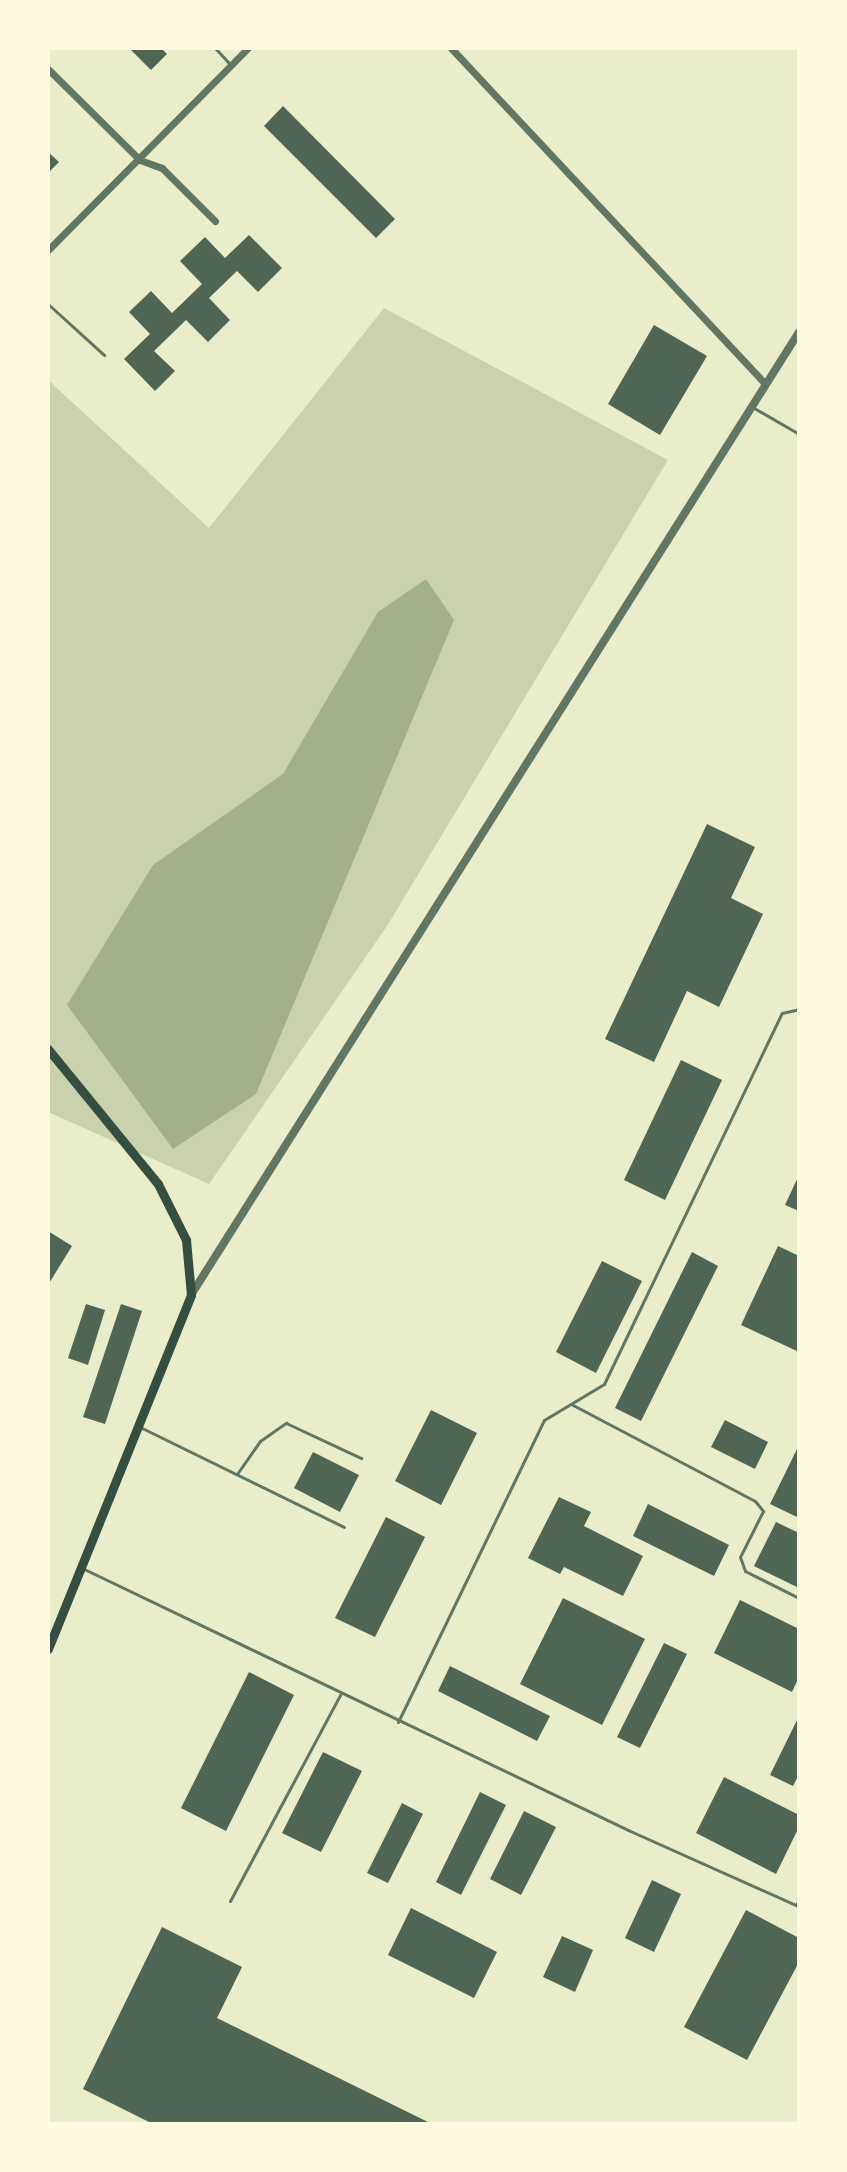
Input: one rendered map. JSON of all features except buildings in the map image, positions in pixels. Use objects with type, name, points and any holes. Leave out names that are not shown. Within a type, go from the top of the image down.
[{"type":"main road","points":[[48,1049],[158,1184],[186,1240],[191,1295],[48,1649]]},
{"type":"street","points":[[48,250],[248,48]]},
{"type":"street","points":[[451,48],[765,383]]},
{"type":"street","points":[[48,69],[140,160],[162,168],[215,221]]},
{"type":"street","points":[[191,1295],[799,332]]},
{"type":"lane","points":[[215,48],[231,66]]},
{"type":"lane","points":[[48,304],[104,355]]},
{"type":"lane","points":[[751,407],[799,434]]},
{"type":"lane","points":[[398,1722],[544,1420],[604,1384],[782,1013],[799,1009]]},
{"type":"lane","points":[[571,1404],[755,1501],[763,1511],[740,1557],[745,1571],[799,1598]]},
{"type":"lane","points":[[237,1474],[260,1441],[286,1423],[361,1458]]},
{"type":"lane","points":[[137,1425],[344,1527]]},
{"type":"lane","points":[[79,1566],[398,1722],[798,1906],[799,1900]]},
{"type":"lane","points":[[230,1901],[340,1695]]},
{"type":"shaded area","points":[[384,308],[668,460],[387,926],[209,1184],[48,1112],[48,380],[209,528]]},
{"type":"shaded area","points":[[426,579],[454,620],[256,1094],[173,1149],[67,1005],[153,865],[283,774],[378,612]]}]
